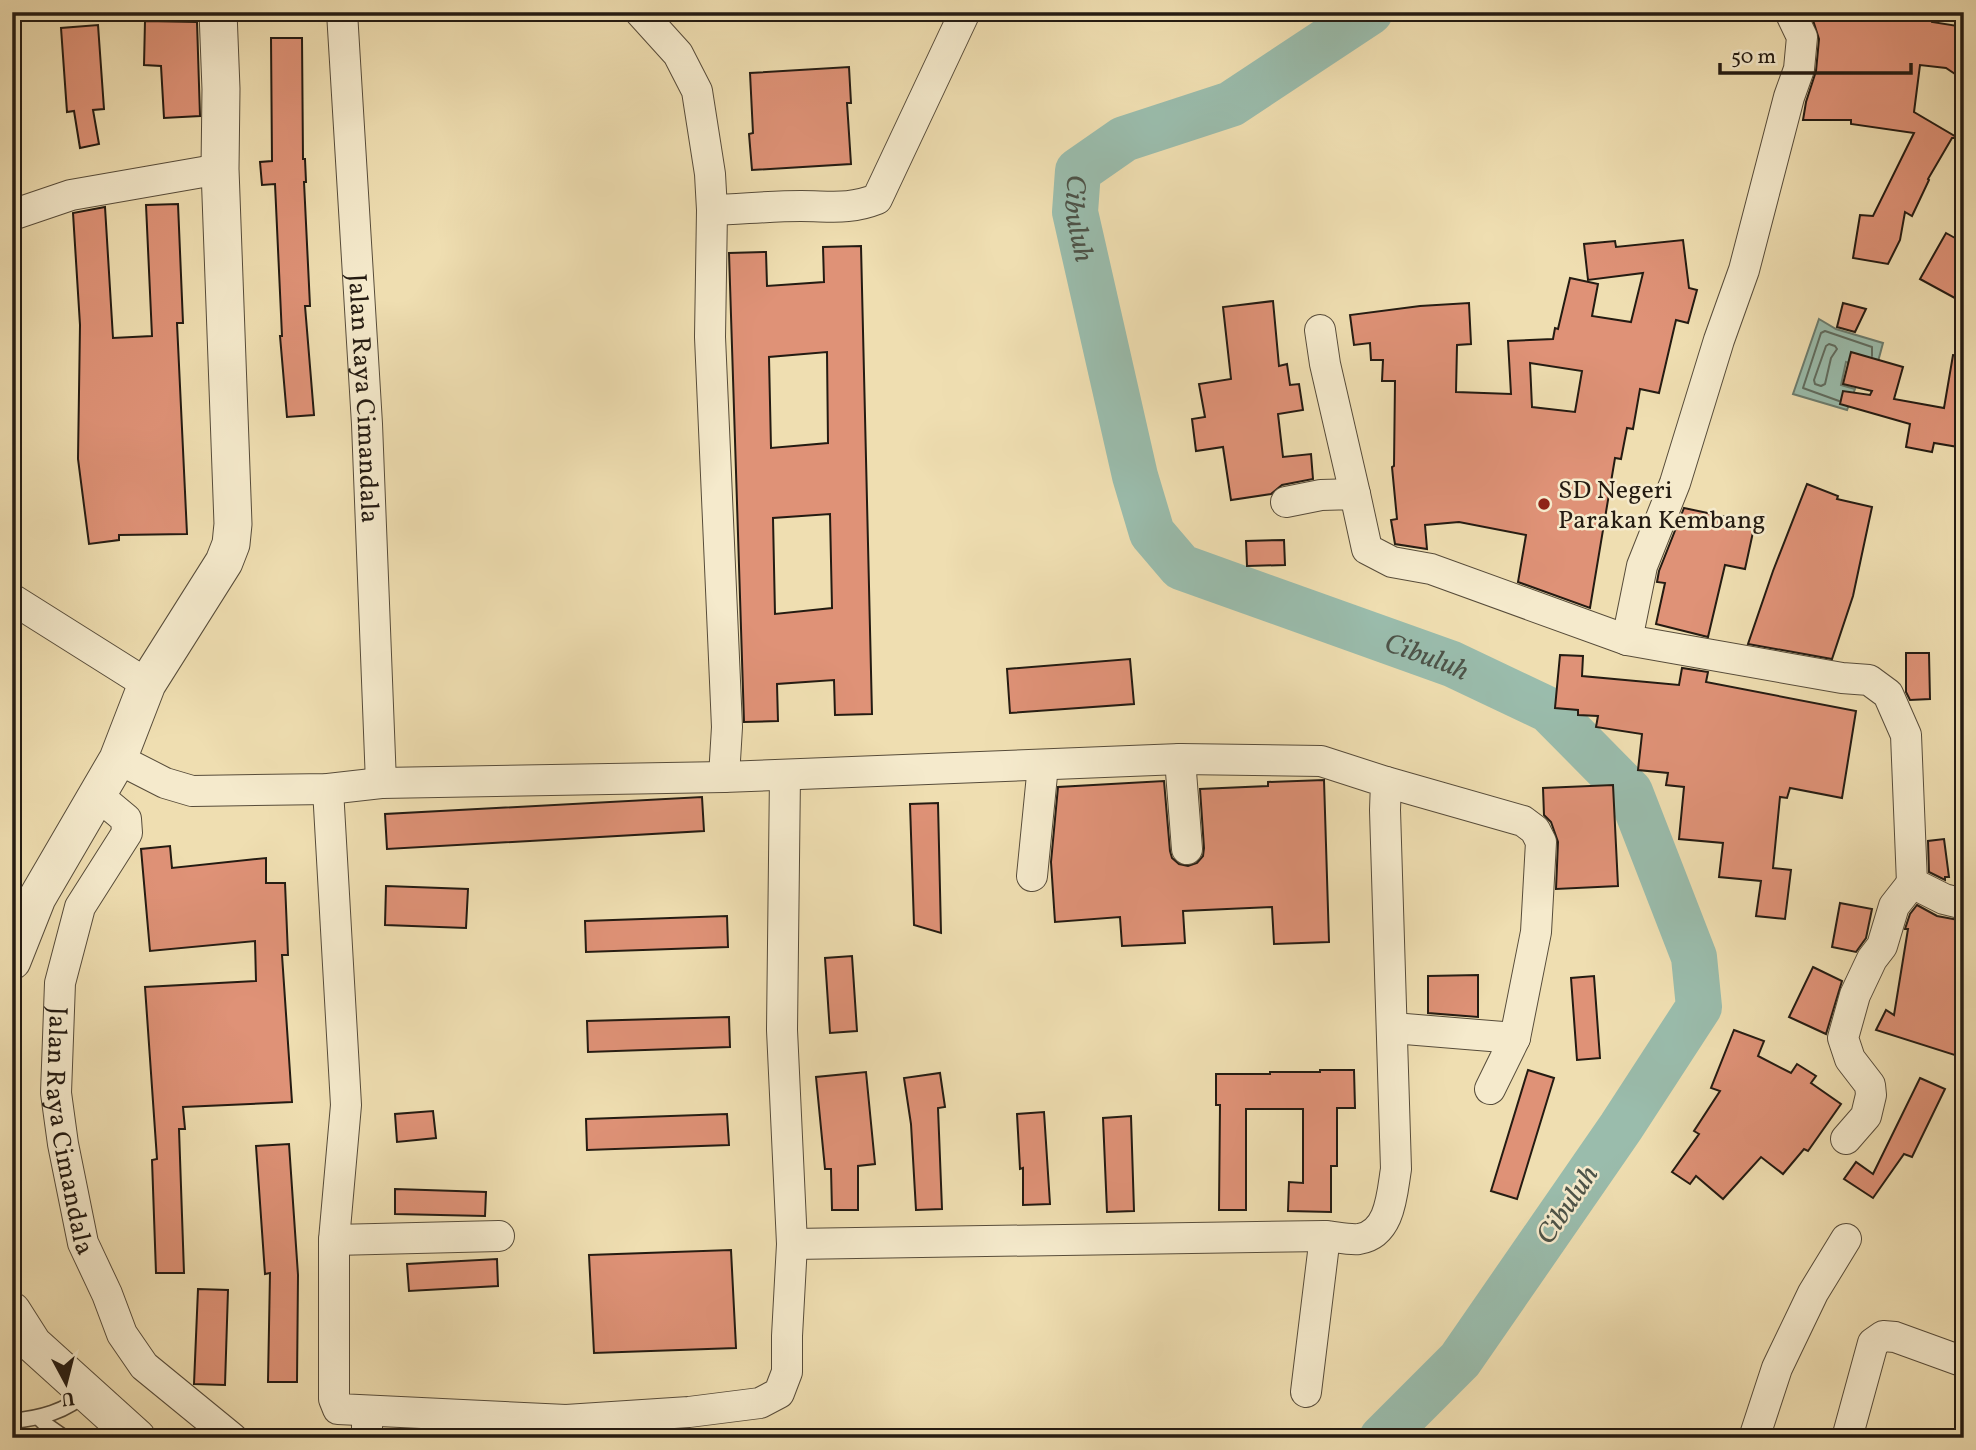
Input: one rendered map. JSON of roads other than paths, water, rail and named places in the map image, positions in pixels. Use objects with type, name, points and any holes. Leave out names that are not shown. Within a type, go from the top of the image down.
[{"type":"street","points":[[12,961],[37,898],[118,759],[147,684],[224,562],[231,544],[233,524],[220,169],[218,12]]},
{"type":"street","name":"Jalan Raya Cimandala","points":[[342,12],[368,424],[380,783]]},
{"type":"street","points":[[640,12],[678,54],[697,91],[710,174],[710,337],[727,727],[724,777]]},
{"type":"street","points":[[712,210],[803,206],[842,208],[864,205],[877,199],[965,12]]},
{"type":"street","points":[[1627,640],[1642,566],[1675,483],[1719,340],[1744,270],[1798,69],[1802,37],[1790,12]]},
{"type":"street","points":[[12,215],[71,195],[220,169]]},
{"type":"street","points":[[1320,330],[1367,549],[1392,562],[1431,569],[1627,640],[1842,678],[1869,680],[1888,694],[1906,735],[1912,883],[1895,906],[1888,934],[1855,995],[1843,1038],[1850,1059],[1870,1086],[1871,1095],[1866,1116],[1846,1139]]},
{"type":"street","points":[[1286,502],[1321,495],[1355,494]]},
{"type":"street","points":[[12,599],[147,684]]},
{"type":"street","points":[[118,759],[165,783],[192,791],[328,789],[380,783],[724,777],[1180,759],[1321,761],[1523,821],[1535,830],[1541,842],[1536,932],[1515,1038],[1490,1089]]},
{"type":"street","points":[[1180,759],[1187,849]]},
{"type":"street","points":[[1032,876],[1043,765]]},
{"type":"street","points":[[328,789],[346,1105],[334,1241],[334,1399],[338,1409],[367,1425],[566,1420],[690,1412],[760,1403],[779,1392],[788,1371],[787,1336],[792,1244],[782,1030],[785,775]]},
{"type":"street","points":[[792,1244],[1325,1236],[1361,1239],[1379,1228],[1390,1211],[1395,1169],[1386,782]]},
{"type":"street","name":"Jalan Raya Cimandala","points":[[96,794],[126,819],[127,833],[80,907],[60,983],[56,1093],[63,1144],[83,1243],[107,1294],[121,1334],[144,1366],[232,1438]]},
{"type":"street","points":[[1912,883],[1944,899],[1964,904]]},
{"type":"street","points":[[37,898],[80,907]]},
{"type":"street","points":[[1393,1028],[1515,1038]]},
{"type":"street","points":[[334,1241],[499,1236]]},
{"type":"street","points":[[1306,1392],[1325,1236]]},
{"type":"street","points":[[1754,1438],[1777,1368],[1813,1293],[1846,1238]]},
{"type":"street","points":[[12,1311],[23,1348],[88,1392],[137,1438]]},
{"type":"street","points":[[1847,1438],[1873,1343],[1883,1336],[1895,1337],[1964,1362]]},
{"type":"lane","points":[[12,1421],[40,1418],[74,1405],[88,1392]]},
{"type":"lane","points":[[40,1418],[65,1438]]},
{"type":"water","points":[[1819,319],[1836,329],[1883,343],[1876,369],[1846,362],[1841,385],[1855,389],[1847,410],[1793,394]]},
{"type":"waterway","name":"Cibuluh","points":[[1370,12],[1231,104],[1124,139],[1078,171],[1075,212],[1135,476],[1152,533],[1181,567],[1452,664],[1549,710],[1630,792],[1694,957],[1699,1007],[1621,1127],[1460,1360],[1382,1438]]},
{"type":"place","name":"SD Negeri Parakan Kembang","points":[[1544,504]]}]
